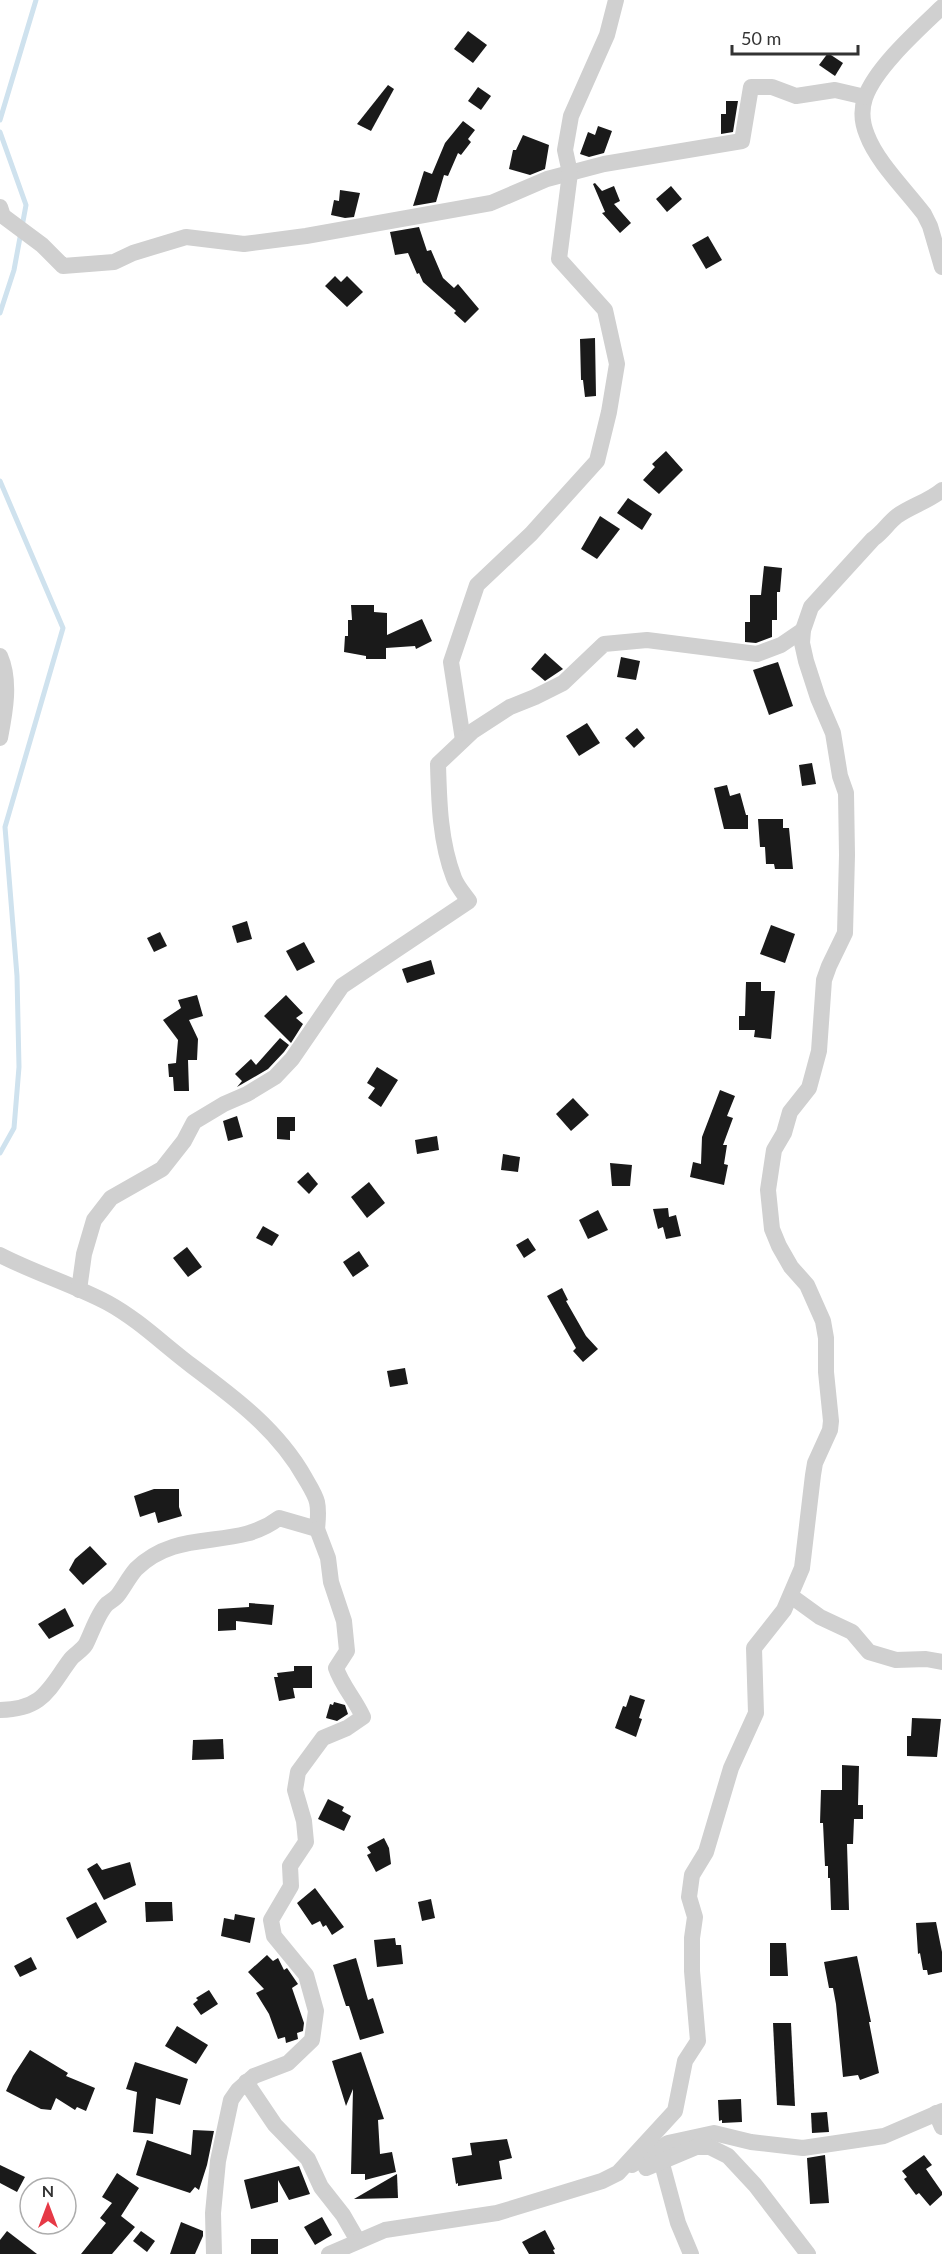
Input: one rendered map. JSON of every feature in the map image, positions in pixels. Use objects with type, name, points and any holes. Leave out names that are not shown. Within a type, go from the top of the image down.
[{"type":"street","points":[[463,740],[451,662],[477,585],[531,534],[597,461],[609,412],[617,364],[605,310],[559,259],[570,173],[565,150],[572,116],[607,35],[616,0]]},
{"type":"street","points":[[942,7],[888,61],[865,97],[862,110],[867,135],[879,156],[924,214],[930,226],[942,267]]},
{"type":"street","points":[[0,207],[3,216],[42,245],[63,266],[114,261],[186,237],[244,244],[306,236],[491,203],[547,179],[570,173],[615,162],[742,141],[751,87],[772,87],[796,96],[835,90],[865,97]]},
{"type":"street","points":[[618,2173],[675,2111],[685,2061],[698,2041],[692,1971],[692,1938],[695,1917],[689,1897],[692,1875],[706,1852],[732,1768],[756,1713],[754,1648],[784,1610],[791,1596],[804,1555],[815,1463],[830,1430],[831,1410],[823,1322],[807,1285],[782,1252],[772,1229],[768,1190],[770,1164],[774,1150],[784,1133],[790,1112],[809,1088],[819,1051],[823,986],[829,966],[844,937],[847,911],[846,793],[840,776],[834,733],[818,698],[806,661],[802,643],[803,630],[810,607],[873,539],[898,516],[942,490]]},
{"type":"street","points":[[79,1290],[84,1254],[94,1220],[111,1198],[162,1169],[184,1141],[194,1122],[224,1104],[247,1095],[275,1077],[292,1059],[342,986],[470,901],[454,880],[444,840],[439,806],[438,764],[463,740],[510,707],[563,683],[604,644],[647,640],[757,654],[781,645],[803,630]]},
{"type":"street","points":[[0,656],[5,672],[6,688],[6,704],[0,738]]},
{"type":"street","points":[[0,1255],[109,1304],[142,1325],[191,1366],[216,1383],[260,1421],[283,1445],[317,1500],[317,1529],[328,1558],[331,1582],[344,1621],[347,1651],[336,1668],[341,1683],[355,1699],[363,1717],[347,1728],[323,1738],[298,1772],[295,1790],[304,1821],[306,1842],[290,1866],[291,1886],[271,1920],[274,1936],[306,1975],[316,2011],[312,2040],[288,2062],[254,2076],[231,2100],[218,2161],[213,2213],[214,2254]]},
{"type":"street","points":[[0,1710],[22,1708],[49,1692],[71,1658],[84,1647],[106,1605],[116,1598],[136,1570],[157,1553],[171,1546],[189,1542],[256,1533],[279,1518],[317,1529]]},
{"type":"street","points":[[791,1596],[820,1617],[852,1632],[869,1652],[896,1660],[926,1659],[942,1662]]},
{"type":"street","points":[[246,2082],[275,2125],[308,2159],[321,2187],[343,2215],[358,2241]]},
{"type":"street","points":[[602,2181],[668,2143],[714,2133],[751,2142],[803,2148],[885,2136],[940,2117]]},
{"type":"street","points":[[329,2254],[394,2227],[497,2213],[632,2173],[696,2147],[710,2148],[728,2156],[755,2185],[808,2254]]},
{"type":"street","points":[[662,2160],[678,2223],[691,2254]]},
{"type":"building","points":[[468,31],[487,45],[473,63],[454,49]]},
{"type":"building","points":[[828,53],[843,63],[835,76],[819,65]]},
{"type":"building","points":[[388,85],[394,89],[371,131],[357,124]]},
{"type":"building","points":[[478,87],[491,96],[481,110],[468,101]]},
{"type":"building","points":[[726,101],[738,101],[733,132],[721,134],[721,114],[726,114]]},
{"type":"building","points":[[463,121],[475,130],[468,139],[471,142],[461,155],[458,153],[448,176],[444,175],[436,202],[413,206],[424,171],[432,174],[445,143]]},
{"type":"building","points":[[598,126],[612,131],[604,153],[589,157],[580,154],[588,132],[595,135]]},
{"type":"building","points":[[523,135],[549,145],[545,169],[530,175],[509,169],[513,150],[516,150]]},
{"type":"building","points":[[595,183],[602,191],[614,186],[620,201],[614,204],[631,223],[620,233],[602,213],[605,212],[593,184]]},
{"type":"building","points":[[671,186],[682,199],[667,212],[656,199]]},
{"type":"building","points":[[340,190],[360,193],[354,217],[331,215],[334,200],[339,201]]},
{"type":"building","points":[[419,227],[427,251],[431,250],[443,278],[454,288],[458,284],[479,309],[465,323],[454,313],[456,311],[423,282],[408,253],[395,255],[390,232]]},
{"type":"building","points":[[708,236],[722,260],[706,269],[692,245]]},
{"type":"building","points":[[335,276],[341,282],[347,276],[363,292],[347,307],[325,286]]},
{"type":"building","points":[[595,338],[596,396],[585,397],[583,380],[581,380],[580,339]]},
{"type":"building","points":[[666,451],[683,470],[659,494],[643,480],[655,467],[652,464]]},
{"type":"building","points":[[628,498],[652,514],[642,530],[617,513]]},
{"type":"building","points":[[600,516],[620,529],[597,559],[581,549]]},
{"type":"building","points":[[764,566],[782,568],[780,592],[777,592],[777,620],[772,620],[772,637],[756,643],[745,642],[745,622],[750,622],[750,595],[761,595]]},
{"type":"building","points":[[351,605],[374,605],[374,612],[387,613],[387,635],[422,619],[432,641],[416,649],[415,646],[386,648],[386,659],[366,659],[366,656],[344,652],[345,636],[348,636],[348,620],[352,620]]},
{"type":"building","points":[[545,653],[563,669],[545,681],[531,669]]},
{"type":"building","points":[[621,657],[640,661],[636,680],[617,677]]},
{"type":"building","points":[[778,662],[793,706],[769,715],[753,670]]},
{"type":"building","points":[[587,723],[600,743],[579,756],[566,736]]},
{"type":"building","points":[[637,728],[645,738],[634,748],[625,738]]},
{"type":"building","points":[[812,763],[816,784],[802,786],[799,765]]},
{"type":"building","points":[[727,785],[730,796],[740,793],[746,815],[748,815],[748,829],[724,829],[714,788]]},
{"type":"building","points":[[758,819],[783,819],[783,828],[789,828],[793,869],[775,869],[774,864],[766,864],[765,847],[760,847]]},
{"type":"building","points":[[247,921],[252,939],[237,943],[232,926]]},
{"type":"building","points":[[771,925],[795,934],[785,963],[760,954]]},
{"type":"building","points":[[160,932],[167,946],[154,952],[147,938]]},
{"type":"building","points":[[304,942],[315,962],[297,971],[286,951]]},
{"type":"building","points":[[431,960],[435,974],[407,983],[402,969]]},
{"type":"building","points":[[746,982],[761,982],[761,991],[775,991],[771,1039],[754,1037],[755,1030],[739,1030],[739,1016],[745,1016]]},
{"type":"building","points":[[197,995],[203,1016],[189,1020],[198,1039],[197,1060],[188,1060],[189,1091],[174,1091],[173,1077],[169,1077],[168,1064],[176,1063],[178,1040],[163,1020],[181,1008],[178,1000]]},
{"type":"building","points":[[286,995],[303,1013],[296,1018],[303,1024],[291,1043],[264,1016]]},
{"type":"building","points":[[280,1038],[289,1045],[284,1052],[268,1069],[237,1087],[242,1081],[235,1074],[251,1059],[256,1065]]},
{"type":"building","points":[[377,1067],[398,1080],[381,1107],[368,1098],[375,1088],[367,1083]]},
{"type":"building","points":[[720,1090],[735,1096],[727,1116],[733,1118],[723,1145],[727,1145],[724,1164],[728,1165],[724,1185],[690,1177],[693,1162],[701,1164],[702,1137]]},
{"type":"building","points":[[573,1098],[589,1115],[571,1131],[556,1114]]},
{"type":"building","points":[[237,1116],[243,1137],[228,1141],[223,1121]]},
{"type":"building","points":[[277,1117],[295,1117],[295,1131],[290,1131],[290,1140],[277,1139]]},
{"type":"building","points":[[437,1136],[439,1150],[417,1154],[415,1140]]},
{"type":"building","points":[[503,1154],[520,1157],[518,1172],[501,1170]]},
{"type":"building","points":[[610,1163],[632,1165],[630,1186],[612,1186]]},
{"type":"building","points":[[308,1172],[318,1184],[309,1194],[297,1182]]},
{"type":"building","points":[[369,1182],[385,1203],[367,1218],[351,1197]]},
{"type":"building","points":[[668,1208],[669,1217],[676,1215],[681,1236],[666,1239],[663,1227],[658,1229],[653,1209]]},
{"type":"building","points":[[598,1210],[608,1230],[588,1239],[579,1220]]},
{"type":"building","points":[[263,1226],[279,1235],[272,1246],[256,1238]]},
{"type":"building","points":[[528,1238],[536,1250],[524,1258],[516,1245]]},
{"type":"building","points":[[187,1247],[202,1267],[188,1277],[173,1258]]},
{"type":"building","points":[[359,1251],[369,1266],[353,1277],[343,1262]]},
{"type":"building","points":[[562,1288],[568,1300],[566,1301],[586,1336],[598,1349],[583,1362],[573,1351],[576,1348],[547,1296]]},
{"type":"building","points":[[405,1368],[408,1384],[390,1387],[387,1371]]},
{"type":"building","points":[[154,1489],[179,1489],[179,1507],[182,1516],[158,1523],[155,1512],[140,1517],[134,1496]]},
{"type":"building","points":[[90,1546],[107,1564],[83,1585],[69,1570],[75,1559]]},
{"type":"building","points":[[249,1603],[274,1605],[272,1625],[236,1621],[236,1630],[218,1631],[218,1609],[249,1607]]},
{"type":"building","points":[[65,1608],[74,1626],[49,1639],[38,1624]]},
{"type":"building","points":[[294,1666],[312,1666],[312,1688],[293,1688],[295,1698],[279,1701],[274,1677],[278,1677],[277,1673],[294,1671]]},
{"type":"building","points":[[630,1695],[645,1700],[636,1737],[615,1728],[623,1706],[626,1707]]},
{"type":"building","points":[[334,1702],[345,1705],[348,1714],[337,1721],[326,1718],[330,1704],[333,1705]]},
{"type":"building","points":[[912,1718],[941,1719],[937,1757],[907,1756],[907,1736],[911,1736]]},
{"type":"building","points":[[223,1739],[224,1759],[192,1760],[193,1740]]},
{"type":"building","points":[[842,1765],[859,1766],[858,1805],[863,1805],[863,1819],[854,1819],[853,1844],[847,1844],[849,1910],[831,1910],[830,1878],[828,1878],[828,1866],[825,1866],[823,1823],[820,1823],[821,1790],[842,1790]]},
{"type":"building","points":[[328,1799],[344,1807],[342,1811],[351,1816],[344,1831],[318,1819]]},
{"type":"building","points":[[384,1838],[389,1848],[391,1864],[376,1872],[367,1855],[371,1853],[367,1847]]},
{"type":"building","points":[[130,1862],[136,1885],[104,1900],[87,1869],[97,1863],[102,1870]]},
{"type":"building","points":[[315,1888],[344,1927],[332,1935],[326,1925],[323,1927],[320,1921],[312,1925],[297,1903]]},
{"type":"building","points":[[431,1899],[435,1918],[422,1921],[418,1902]]},
{"type":"building","points":[[96,1902],[107,1922],[77,1939],[66,1918]]},
{"type":"building","points":[[145,1902],[172,1902],[173,1921],[146,1922]]},
{"type":"building","points":[[235,1914],[255,1918],[250,1943],[221,1936],[224,1918],[234,1920]]},
{"type":"building","points":[[936,1922],[942,1952],[942,1972],[928,1975],[927,1970],[923,1970],[920,1953],[918,1954],[916,1923]]},
{"type":"building","points":[[395,1938],[396,1945],[401,1945],[403,1964],[377,1967],[374,1940]]},
{"type":"building","points":[[770,1943],[786,1943],[788,1976],[770,1976]]},
{"type":"building","points":[[267,1955],[273,1961],[278,1958],[284,1970],[287,1968],[298,1984],[292,1988],[304,2023],[303,2031],[297,2033],[298,2039],[286,2043],[285,2037],[278,2039],[269,2014],[256,1993],[264,1989],[248,1972]]},
{"type":"building","points":[[857,1956],[879,2073],[860,2080],[858,2075],[843,2077],[836,2004],[833,1988],[829,1988],[824,1962]]},
{"type":"building","points":[[31,1957],[37,1969],[20,1977],[14,1966]]},
{"type":"building","points":[[356,1958],[368,2000],[373,1998],[384,2033],[360,2040],[333,1965]]},
{"type":"building","points":[[209,1990],[218,2004],[201,2015],[193,2004],[198,2000],[196,1998]]},
{"type":"building","points":[[773,2023],[791,2023],[795,2106],[777,2105]]},
{"type":"building","points":[[177,2026],[208,2045],[196,2064],[165,2046]]},
{"type":"building","points":[[30,2050],[68,2073],[66,2076],[95,2088],[86,2111],[77,2107],[75,2110],[56,2098],[51,2110],[41,2109],[6,2091]]},
{"type":"building","points":[[361,2052],[384,2119],[378,2120],[380,2154],[392,2152],[396,2172],[365,2180],[365,2174],[351,2174],[353,2089],[346,2106],[332,2061]]},
{"type":"building","points":[[135,2062],[188,2079],[180,2105],[156,2098],[153,2134],[133,2132],[137,2092],[126,2089]]},
{"type":"building","points":[[741,2099],[742,2122],[722,2123],[722,2120],[719,2121],[718,2100]]},
{"type":"building","points":[[827,2112],[829,2132],[812,2133],[811,2113]]},
{"type":"building","points":[[193,2130],[214,2131],[199,2190],[195,2187],[190,2193],[136,2175],[147,2140],[191,2155]]},
{"type":"building","points":[[507,2139],[512,2158],[499,2161],[502,2179],[458,2186],[458,2183],[456,2184],[452,2158],[472,2155],[470,2143]]},
{"type":"building","points":[[825,2155],[829,2203],[810,2204],[807,2158]]},
{"type":"building","points":[[924,2155],[932,2165],[926,2169],[942,2192],[942,2195],[930,2206],[919,2193],[916,2195],[904,2179],[907,2177],[902,2171]]},
{"type":"building","points":[[0,2165],[23,2176],[18,2176],[17,2192],[0,2183]]},
{"type":"building","points":[[299,2166],[310,2194],[289,2200],[278,2180],[278,2202],[251,2209],[244,2180]]},
{"type":"building","points":[[117,2173],[139,2188],[121,2216],[135,2227],[112,2254],[81,2254],[106,2223],[100,2218],[112,2203],[102,2197]]},
{"type":"building","points":[[397,2174],[398,2198],[354,2199]]},
{"type":"building","points":[[322,2217],[332,2235],[315,2245],[304,2227]]},
{"type":"building","points":[[181,2222],[203,2231],[195,2254],[170,2254]]},
{"type":"building","points":[[545,2230],[555,2249],[553,2250],[555,2254],[529,2254],[522,2242]]},
{"type":"building","points":[[7,2231],[37,2254],[0,2254],[0,2240]]},
{"type":"building","points":[[141,2231],[155,2241],[147,2252],[133,2241]]},
{"type":"building","points":[[251,2239],[278,2239],[278,2254],[251,2254]]},
{"type":"waterway","points":[[0,120],[36,0]]},
{"type":"waterway","points":[[0,132],[26,205],[14,270],[0,313]]},
{"type":"waterway","points":[[0,481],[63,628],[5,827],[17,976],[19,1067],[14,1128],[0,1153]]}]
